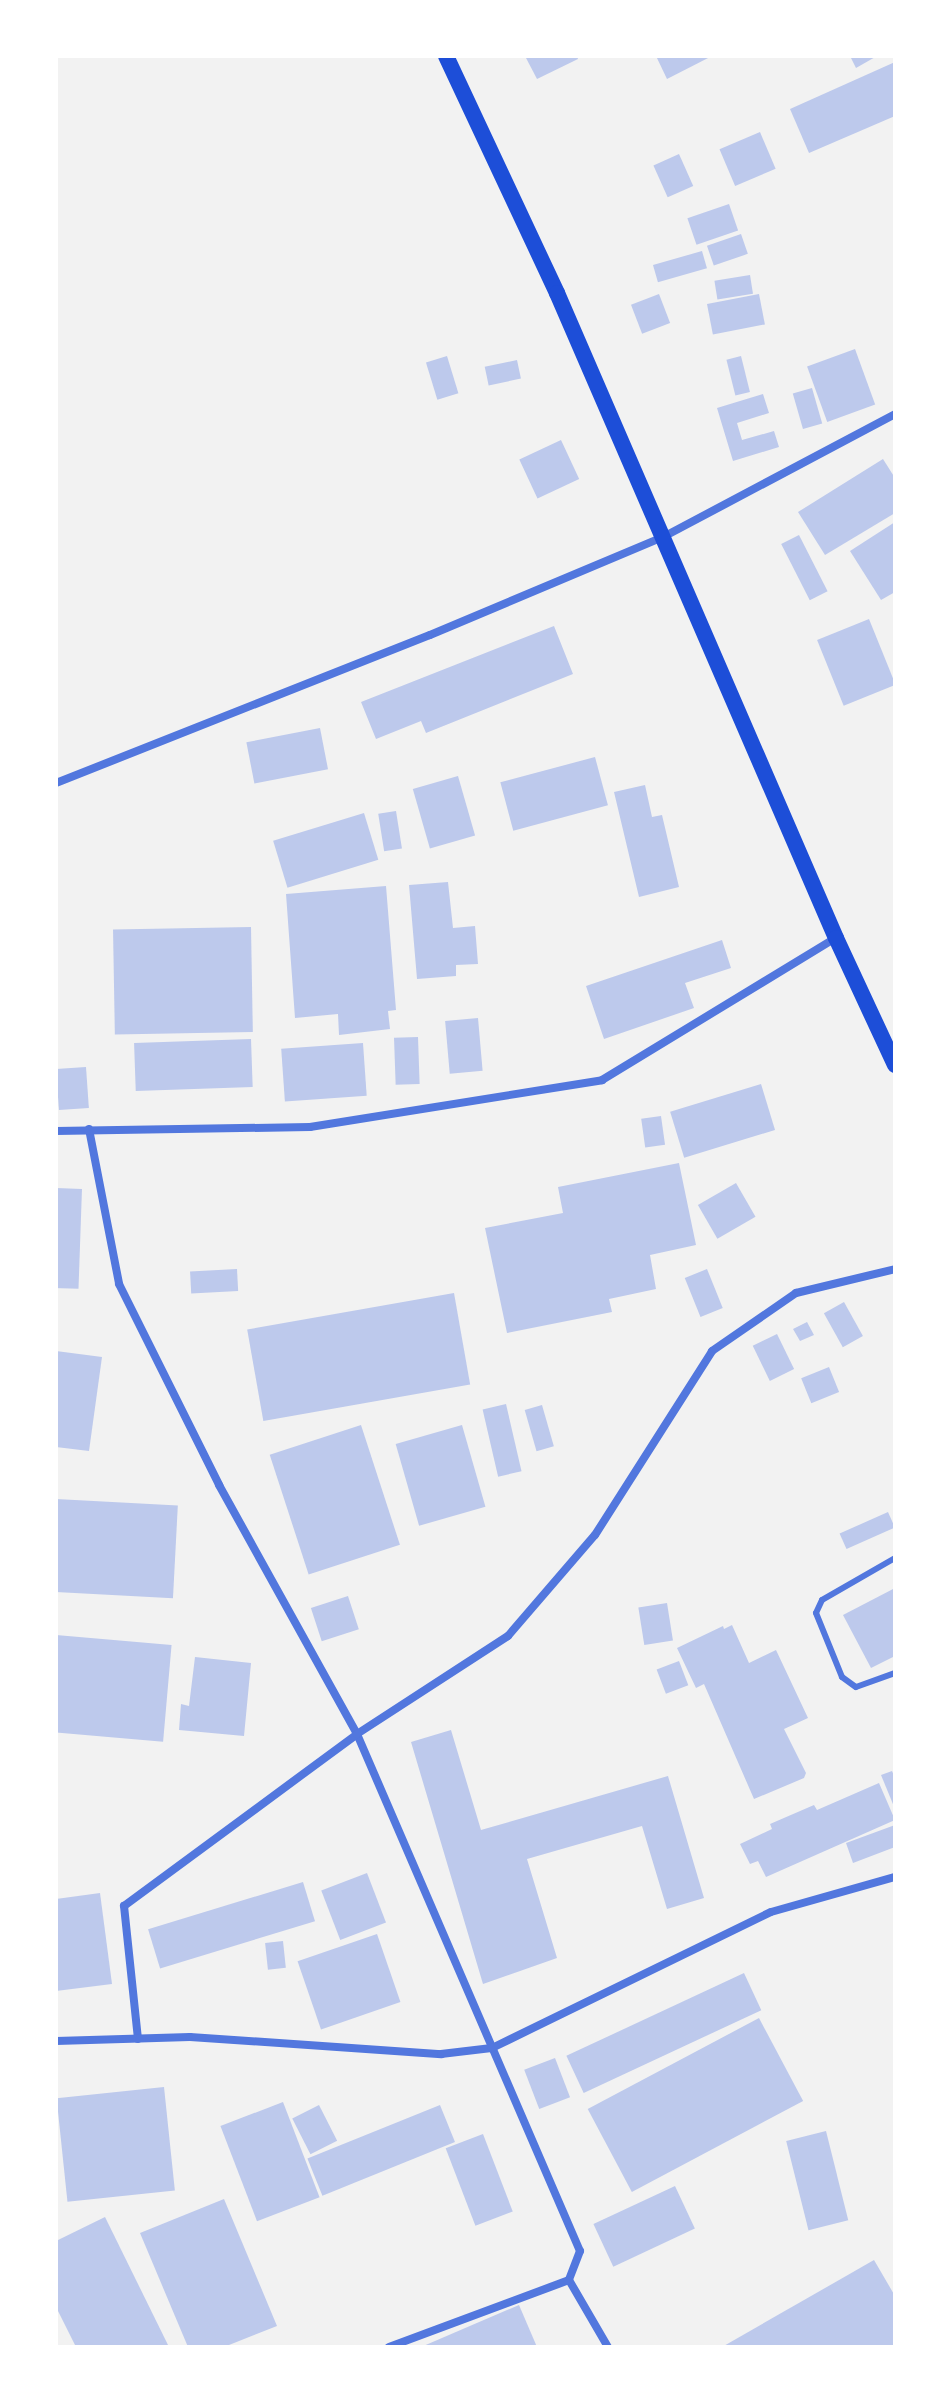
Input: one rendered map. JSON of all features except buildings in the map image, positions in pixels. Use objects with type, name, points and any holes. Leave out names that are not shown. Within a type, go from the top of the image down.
[{"type":"main road","points":[[446,56],[557,293],[665,536],[836,938],[895,1065]]},
{"type":"street","points":[[56,783],[430,635],[665,536],[895,414]]},
{"type":"street","points":[[56,1131],[310,1127],[602,1080],[836,938]]},
{"type":"street","points":[[89,1129],[119,1284],[219,1485],[357,1734],[580,2251],[569,2280],[389,2347]]},
{"type":"street","points":[[138,2039],[124,1906],[357,1734],[508,1636],[595,1535],[712,1351],[796,1293],[895,1269]]},
{"type":"street","points":[[56,2041],[190,2037],[441,2054],[492,2048],[771,1912],[895,1877]]},
{"type":"street","points":[[569,2280],[608,2347]]},
{"type":"lane","points":[[895,1558],[822,1600],[816,1613],[842,1677],[856,1687],[895,1673]]}]
